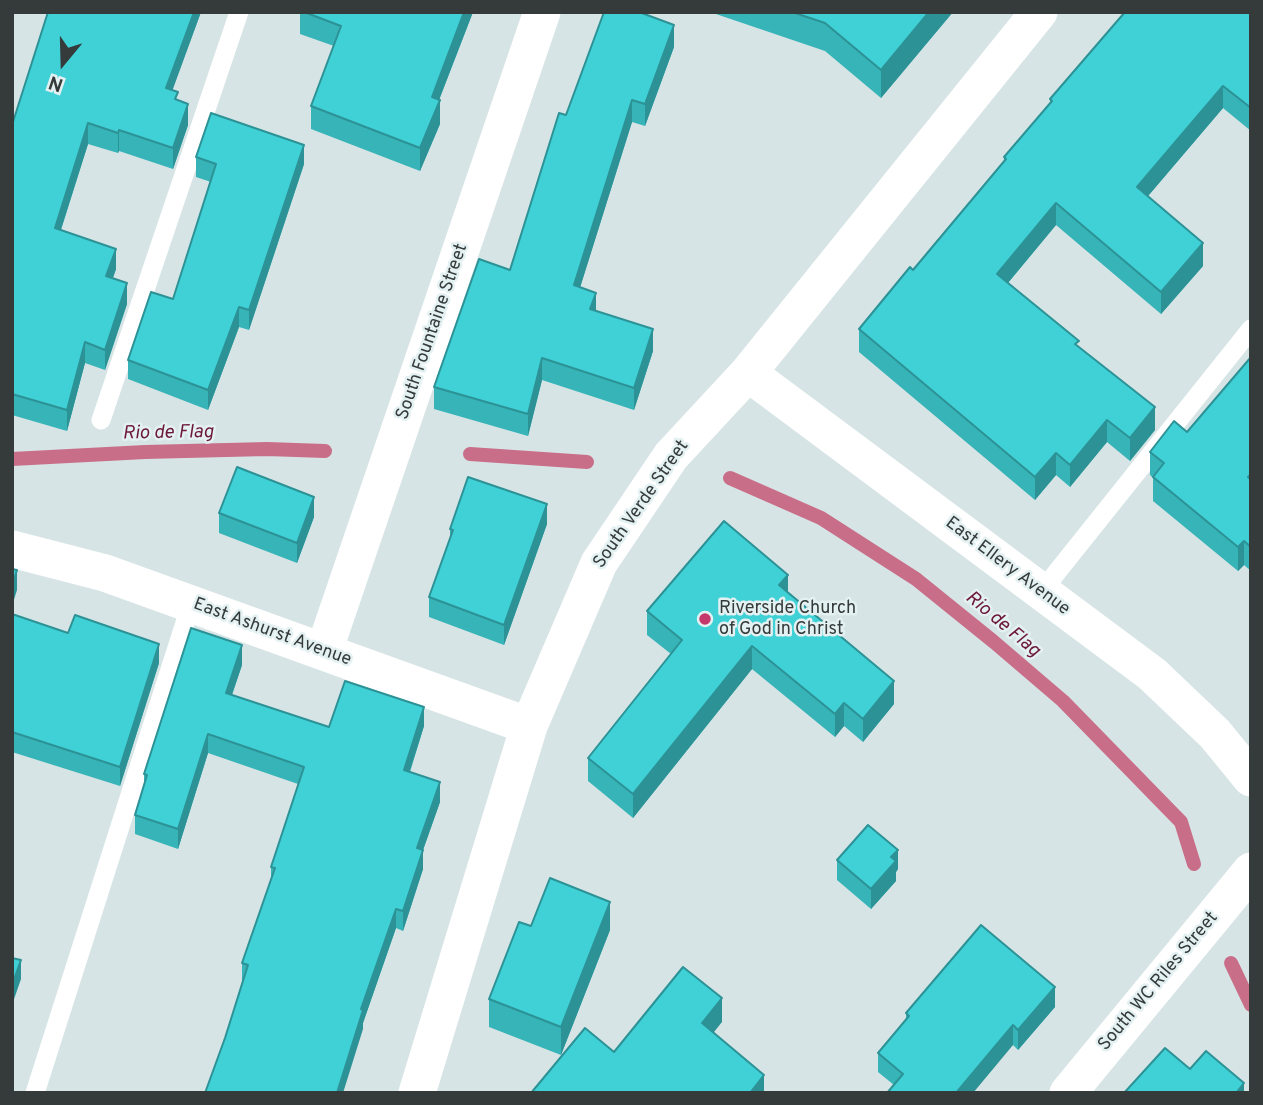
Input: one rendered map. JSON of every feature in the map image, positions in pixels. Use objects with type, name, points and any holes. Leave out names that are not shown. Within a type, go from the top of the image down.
[{"type":"street","name":"South Fountaine Street","points":[[324,651],[542,12]]},
{"type":"street","name":"South Verde Street","points":[[417,1093],[529,726],[599,563],[671,456],[748,373],[1039,12]]},
{"type":"street","name":"East Ellery Avenue","points":[[748,373],[1152,674],[1215,734],[1251,778]]},
{"type":"street","name":"East Ashurst Avenue","points":[[12,549],[105,573],[529,726]]},
{"type":"street","name":"South WC Riles Street","points":[[1068,1093],[1251,871]]},
{"type":"lane","points":[[101,421],[239,12]]},
{"type":"lane","points":[[1041,592],[1251,330]]},
{"type":"lane","points":[[35,1093],[191,604]]},
{"type":"building","points":[[48,12],[194,12],[166,88],[178,92],[175,99],[188,104],[173,148],[88,123],[55,228],[116,249],[106,276],[127,283],[105,350],[85,342],[67,410],[12,394],[12,125]]},
{"type":"building","points":[[304,12],[464,12],[432,97],[440,100],[420,148],[311,106],[341,26]]},
{"type":"building","points":[[604,12],[639,12],[674,25],[645,104],[632,100],[574,285],[596,293],[590,309],[653,329],[634,388],[542,358],[528,414],[434,387],[479,259],[510,270],[559,113],[566,115]]},
{"type":"building","points":[[792,12],[929,12],[881,70],[825,23]]},
{"type":"building","points":[[1125,12],[1248,12],[1251,15],[1251,108],[1223,86],[1137,187],[1203,243],[1161,292],[1056,203],[997,274],[1079,341],[1075,344],[1155,407],[1130,438],[1107,420],[1070,465],[1056,453],[1035,477],[859,329],[910,267],[913,270],[1006,159],[1004,157],[1052,101],[1050,99]]},
{"type":"building","points":[[211,113],[304,145],[249,310],[239,307],[208,390],[128,360],[151,292],[173,299],[216,164],[196,157]]},
{"type":"building","points":[[1251,357],[1251,474],[1248,477],[1251,480],[1251,547],[1244,541],[1238,547],[1153,477],[1164,463],[1150,452],[1174,421],[1187,432]]},
{"type":"building","points":[[237,467],[314,497],[297,543],[219,513]]},
{"type":"building","points":[[468,477],[547,504],[504,625],[429,597],[453,530],[450,529]]},
{"type":"building","points":[[724,521],[788,575],[779,585],[894,681],[863,719],[844,703],[835,714],[752,646],[633,794],[588,758],[682,640],[647,611]]},
{"type":"building","points":[[12,569],[17,570],[12,586]]},
{"type":"building","points":[[12,614],[68,633],[75,615],[159,644],[120,767],[12,732]]},
{"type":"building","points":[[191,628],[242,645],[226,693],[329,727],[345,681],[424,707],[404,770],[440,782],[417,848],[423,850],[403,911],[396,909],[361,1009],[363,1010],[337,1093],[205,1093],[248,965],[242,963],[275,868],[271,867],[304,767],[208,734],[178,829],[135,815],[147,775],[144,774]]},
{"type":"building","points":[[868,825],[898,850],[891,857],[896,861],[871,889],[837,860]]},
{"type":"building","points":[[550,878],[610,902],[561,1027],[489,999],[519,922],[531,926]]},
{"type":"building","points":[[981,925],[1055,987],[1018,1030],[1013,1025],[956,1093],[887,1093],[903,1074],[878,1053],[909,1016],[906,1013]]},
{"type":"building","points":[[12,958],[21,960],[12,985]]},
{"type":"building","points":[[683,967],[722,998],[702,1023],[764,1075],[750,1093],[531,1093],[585,1028],[614,1052]]},
{"type":"building","points":[[1165,1048],[1190,1069],[1206,1051],[1244,1083],[1236,1093],[1124,1093]]},
{"type":"waterway","name":"Rio de Flag","points":[[12,459],[145,452],[267,449],[325,451]]},
{"type":"waterway","name":"Rio de Flag","points":[[470,454],[587,462]]},
{"type":"waterway","name":"Rio de Flag","points":[[730,478],[821,518],[916,579],[994,642],[1063,701],[1181,822],[1194,864]]},
{"type":"waterway","name":"Rio de Flag","points":[[1231,963],[1251,1005]]},
{"type":"place","name":"Riverside Church of God in Christ","points":[[705,619]]}]
